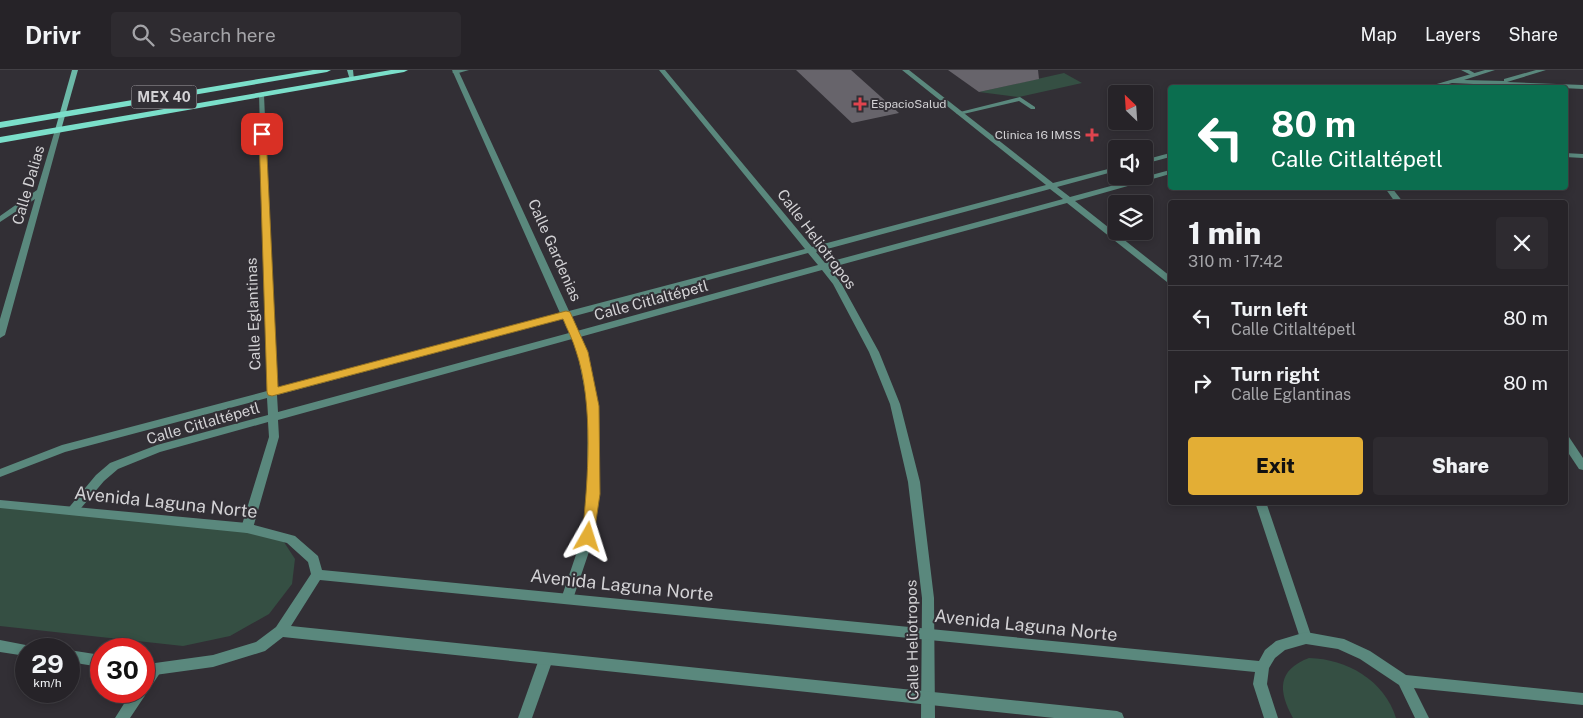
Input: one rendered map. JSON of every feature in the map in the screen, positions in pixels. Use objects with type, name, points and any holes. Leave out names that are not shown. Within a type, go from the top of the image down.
[{"type":"main road","points":[[58,130],[75,70]]},
{"type":"main road","name":"MEX 40","points":[[0,125],[327,70]]},
{"type":"main road","name":"MEX 40","points":[[0,140],[261,95],[351,74],[404,70]]},
{"type":"street","points":[[455,71],[466,70]]},
{"type":"street","name":"Calle Heliotropos","points":[[662,70],[837,283],[874,352],[895,404],[914,482],[928,598],[928,718]]},
{"type":"street","points":[[905,70],[1168,278]]},
{"type":"street","points":[[1464,70],[1475,75]]},
{"type":"street","points":[[1437,85],[1492,70]]},
{"type":"street","points":[[1489,85],[1543,70]]},
{"type":"street","name":"Calle Gardenias","points":[[455,71],[582,352],[593,406],[593,494],[588,537],[567,599]]},
{"type":"street","points":[[1452,81],[1540,85]]},
{"type":"street","points":[[1568,86],[1583,87]]},
{"type":"street","name":"Calle Eglantinas","points":[[247,528],[274,436],[261,95]]},
{"type":"street","points":[[959,113],[1020,99],[1033,108]]},
{"type":"street","name":"Calle Dalias","points":[[0,335],[58,130]]},
{"type":"street","points":[[1568,154],[1583,156]]},
{"type":"street","points":[[1153,160],[1168,156]]},
{"type":"street","name":"Calle Citlaltépetl","points":[[0,473],[62,449],[1108,171]]},
{"type":"street","name":"Calle Citlaltépetl","points":[[72,511],[100,478],[114,466],[156,449],[1168,173]]},
{"type":"street","points":[[1390,190],[1397,200]]},
{"type":"street","points":[[0,220],[41,191]]},
{"type":"street","points":[[1568,444],[1583,466]]},
{"type":"street","name":"Avenida Laguna Norte","points":[[0,504],[247,528],[291,539],[314,560],[317,575],[1263,667]]},
{"type":"street","points":[[1261,505],[1306,638]]},
{"type":"street","points":[[155,667],[213,661],[260,647],[280,631],[317,575]]},
{"type":"street","points":[[280,631],[1117,718]]},
{"type":"street","points":[[1271,718],[1260,684],[1263,667],[1270,654],[1282,645],[1306,638],[1339,643],[1365,654],[1404,681],[1583,699]]},
{"type":"street","points":[[0,646],[15,648]]},
{"type":"street","points":[[525,718],[546,659]]},
{"type":"street","points":[[1404,681],[1422,718]]},
{"type":"street","points":[[122,718],[132,703]]},
{"type":"green space","points":[[1064,73],[1082,83],[1019,97],[979,92]]},
{"type":"green space","points":[[0,506],[250,527],[282,539],[295,559],[292,584],[269,614],[230,636],[183,646],[155,643],[155,638],[110,638],[0,626]]},
{"type":"green space","points":[[1309,658],[1337,662],[1362,674],[1383,693],[1396,718],[1293,718],[1285,699],[1283,682],[1291,669]]},
{"type":"building","name":"EspacioSalud","points":[[796,70],[851,70],[899,113],[852,123]]},
{"type":"building","points":[[948,70],[1038,70],[1039,79],[979,92]]},
{"type":"place","name":"EspacioSalud","points":[[860,104]]},
{"type":"place","name":"Clinica 16 IMSS","points":[[1092,135]]},
{"type":"route","points":[[262,134],[272,392],[566,315],[582,352],[593,406],[593,494],[588,537]]}]
